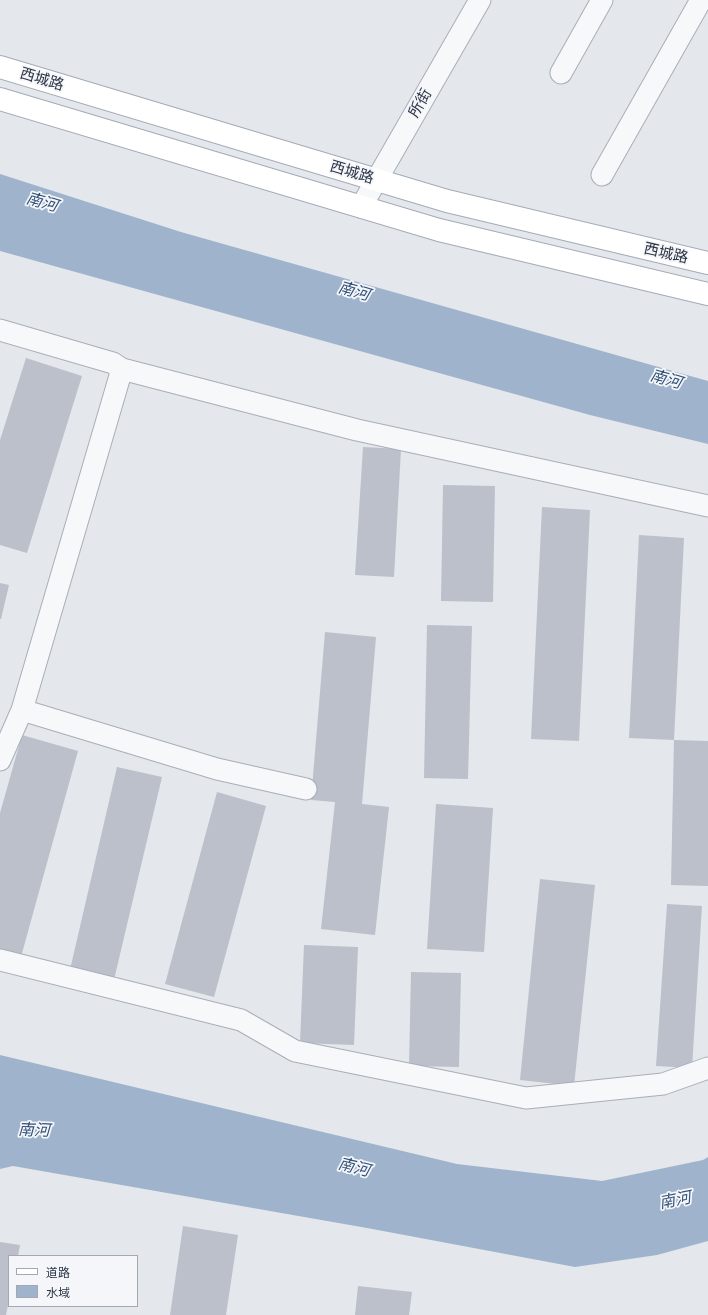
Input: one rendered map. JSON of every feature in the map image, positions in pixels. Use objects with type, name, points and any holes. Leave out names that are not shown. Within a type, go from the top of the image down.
[{"type":"main road","name":"西城路","points":[[0,67],[447,201],[708,263]]},
{"type":"main road","name":"西城路","points":[[0,99],[439,230],[708,294]]},
{"type":"street","name":"所街","points":[[361,207],[480,0]]},
{"type":"street","points":[[561,73],[602,0]]},
{"type":"street","points":[[602,175],[701,0]]},
{"type":"street","points":[[0,330],[113,363],[122,369],[357,430],[708,506]]},
{"type":"street","points":[[0,760],[22,710],[122,369]]},
{"type":"street","points":[[22,710],[217,769],[306,789]]},
{"type":"street","points":[[0,960],[241,1020],[295,1051],[526,1098],[663,1084],[708,1068]]},
{"type":"water","name":"南河","points":[[0,174],[181,232],[708,381],[708,444],[590,415],[0,251]]},
{"type":"water","name":"南河","points":[[0,1055],[457,1164],[602,1181],[703,1160],[708,1157],[708,1241],[657,1255],[575,1267],[367,1228],[13,1166],[0,1169]]},
{"type":"building","points":[[26,358],[82,376],[27,553],[0,545],[0,440]]},
{"type":"building","points":[[363,447],[401,449],[394,577],[355,575]]},
{"type":"building","points":[[443,485],[495,486],[493,602],[441,601]]},
{"type":"building","points":[[542,507],[590,510],[579,741],[531,739]]},
{"type":"building","points":[[639,535],[684,538],[674,740],[629,738]]},
{"type":"building","points":[[0,583],[9,585],[1,619],[0,619]]},
{"type":"building","points":[[427,625],[472,626],[468,779],[424,778]]},
{"type":"building","points":[[325,632],[376,637],[362,804],[389,807],[375,935],[321,929],[335,802],[311,800]]},
{"type":"building","points":[[22,735],[78,751],[19,964],[0,959],[0,813]]},
{"type":"building","points":[[674,740],[708,741],[708,886],[671,885]]},
{"type":"building","points":[[117,767],[162,777],[113,984],[69,974]]},
{"type":"building","points":[[217,792],[266,806],[214,997],[165,984]]},
{"type":"building","points":[[436,804],[493,808],[484,952],[427,949]]},
{"type":"building","points":[[540,879],[595,885],[574,1086],[520,1080]]},
{"type":"building","points":[[667,904],[702,906],[692,1068],[656,1066]]},
{"type":"building","points":[[304,945],[358,947],[354,1045],[300,1043]]},
{"type":"building","points":[[411,972],[461,973],[459,1067],[409,1066]]},
{"type":"building","points":[[183,1226],[238,1235],[226,1315],[170,1315]]},
{"type":"building","points":[[0,1242],[20,1245],[18,1255],[8,1255],[8,1305],[6,1315],[0,1315]]},
{"type":"building","points":[[358,1286],[412,1292],[409,1315],[355,1315]]}]
